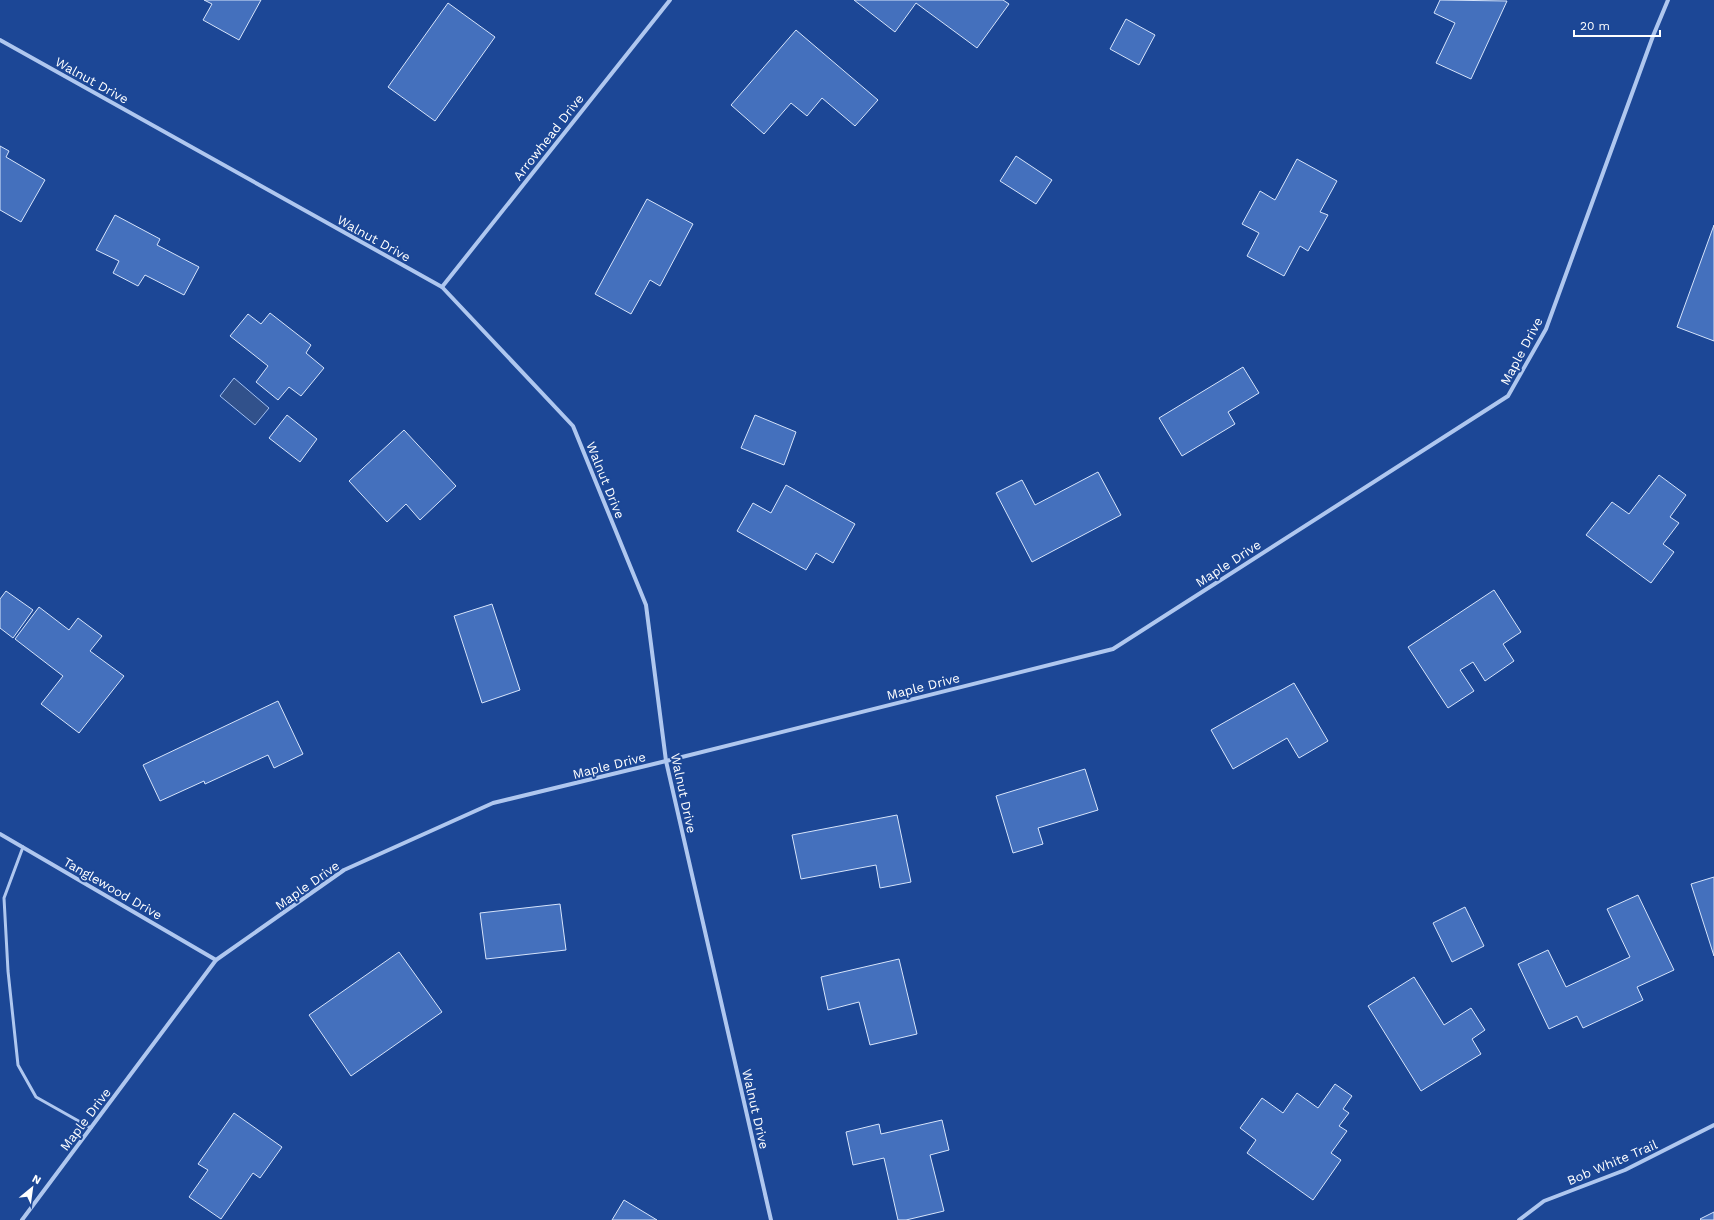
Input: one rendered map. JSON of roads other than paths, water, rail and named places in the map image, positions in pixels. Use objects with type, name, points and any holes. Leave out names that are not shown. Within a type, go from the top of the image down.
[{"type":"street","name":"Arrowhead Drive","points":[[442,287],[670,0]]},
{"type":"street","name":"Maple Drive","points":[[22,1220],[216,960],[344,870],[493,803],[1113,649],[1508,396],[1546,329],[1653,36],[1668,0]]},
{"type":"street","name":"Walnut Drive","points":[[0,40],[442,287],[573,426],[646,605],[666,761],[771,1220]]},
{"type":"street","name":"Tanglewood Drive","points":[[0,834],[216,960]]},
{"type":"street","name":"Bob White Trail","points":[[1519,1220],[1544,1201],[1624,1170],[1714,1125]]},
{"type":"lane","points":[[23,847],[4,898],[8,971],[18,1065],[36,1097],[91,1128]]},
{"type":"water","points":[[234,378],[269,408],[255,425],[220,396]]}]
